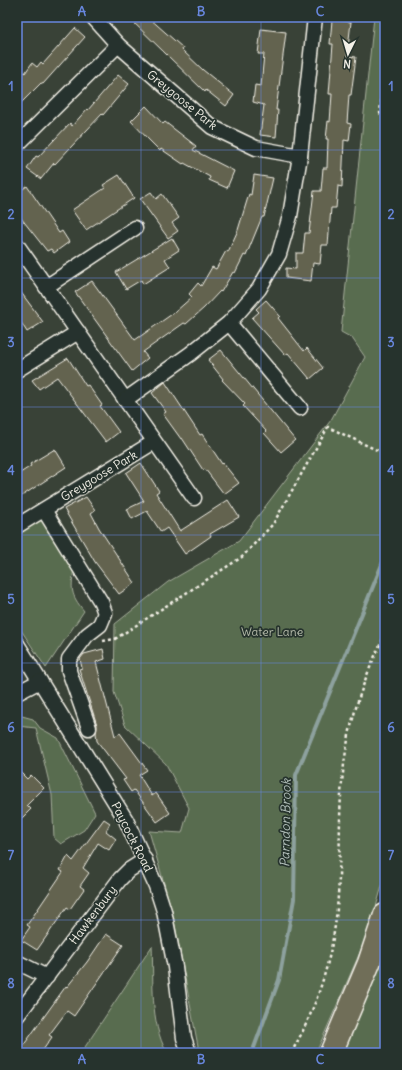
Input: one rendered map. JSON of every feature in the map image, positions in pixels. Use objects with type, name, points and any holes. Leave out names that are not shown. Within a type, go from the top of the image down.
[{"type":"main road","points":[[331,1053],[369,963],[385,916]]},
{"type":"street","name":"Greygoose Park","points":[[93,17],[118,45],[212,127],[256,148],[300,156]]},
{"type":"street","points":[[125,400],[190,354],[229,323],[259,289],[279,254],[290,216],[300,156],[315,17]]},
{"type":"street","points":[[17,145],[118,45]]},
{"type":"street","points":[[46,287],[135,228]]},
{"type":"street","points":[[17,245],[194,498]]},
{"type":"street","points":[[229,323],[300,408]]},
{"type":"street","points":[[17,370],[78,332]]},
{"type":"street","name":"Greygoose Park","points":[[17,526],[154,442]]},
{"type":"street","points":[[44,510],[101,602],[105,614],[100,624],[87,635],[69,659],[68,671],[89,728]]},
{"type":"street","name":"Paycock Road","points":[[17,644],[126,820],[156,886],[164,911],[175,967],[184,1038],[189,1053]]},
{"type":"street","points":[[17,693],[40,681]]},
{"type":"street","name":"Hawkenbury","points":[[17,1016],[120,879],[129,870],[145,860]]},
{"type":"street","points":[[17,962],[47,977]]},
{"type":"path","points":[[385,64],[380,113],[385,121]]},
{"type":"path","points":[[80,644],[115,639],[242,557],[272,524],[328,427],[385,454]]},
{"type":"path","points":[[291,1053],[302,1033],[330,959],[338,895],[343,774],[348,739],[361,692],[385,635]]},
{"type":"green space","name":"Water Lane","points":[[374,17],[385,17],[385,876],[368,934],[316,1053],[203,1053],[198,1046],[173,915],[149,831],[182,833],[189,808],[166,764],[125,725],[114,692],[115,624],[168,582],[239,541],[331,420],[365,357],[352,338],[341,332]]},
{"type":"green space","points":[[42,519],[74,568],[72,581],[73,591],[76,600],[84,611],[46,668],[17,624],[17,533]]},
{"type":"green space","points":[[22,716],[33,719],[40,728],[58,738],[95,813],[84,830],[61,844],[54,838],[52,795],[36,728],[17,726],[17,720]]},
{"type":"green space","points":[[385,940],[385,1053],[342,1053]]},
{"type":"green space","points":[[152,946],[155,1014],[161,1040],[167,1053],[81,1053]]},
{"type":"building","points":[[128,17],[148,17],[183,48],[182,50],[203,70],[234,95],[226,106],[206,90],[205,92]]},
{"type":"building","points":[[332,20],[351,22],[347,56],[356,57],[351,95],[349,95],[347,123],[351,124],[349,141],[344,140],[342,187],[338,186],[336,208],[331,208],[328,245],[322,245],[320,264],[313,263],[311,281],[286,278],[286,268],[296,269],[296,253],[303,253],[305,233],[309,233],[314,191],[321,191],[323,168],[327,168],[328,139],[326,139],[328,121],[330,122],[332,94],[329,94],[333,44],[330,44]]},
{"type":"building","points":[[75,28],[85,37],[43,84],[41,83],[17,107],[17,66],[25,73],[32,63],[37,67],[41,62],[43,64]]},
{"type":"building","points":[[261,29],[286,32],[276,110],[278,110],[276,137],[260,135],[264,105],[253,102],[255,85],[261,86],[264,54],[258,54]]},
{"type":"building","points":[[118,75],[129,84],[103,115],[102,114],[55,164],[54,163],[41,179],[27,169],[36,156],[38,157],[70,123],[72,126],[87,109],[88,110]]},
{"type":"building","points":[[146,106],[163,124],[165,122],[196,146],[193,150],[234,171],[227,188],[209,180],[210,177],[184,163],[183,164],[161,149],[160,151],[148,139],[131,121]]},
{"type":"building","points":[[119,175],[134,198],[86,230],[72,210],[105,188],[103,185]]},
{"type":"building","points":[[254,175],[273,178],[264,217],[262,217],[246,256],[244,255],[235,273],[233,272],[221,292],[220,291],[186,324],[184,323],[143,352],[148,358],[132,371],[75,292],[92,281],[135,340],[175,312],[192,297],[189,294],[198,283],[201,286],[212,267],[216,269],[226,251],[228,252],[238,230],[249,194],[251,195]]},
{"type":"building","points":[[27,186],[59,233],[62,231],[69,242],[54,253],[51,249],[47,251],[17,213],[17,193]]},
{"type":"building","points":[[151,192],[156,199],[162,194],[179,218],[172,223],[178,231],[168,238],[140,199]]},
{"type":"building","points":[[172,238],[179,250],[165,259],[170,267],[143,284],[141,280],[126,289],[116,272]]},
{"type":"building","points":[[17,287],[43,322],[27,332],[17,316]]},
{"type":"building","points":[[266,300],[280,316],[278,318],[304,351],[307,348],[323,368],[310,379],[288,353],[285,355],[252,318],[259,312],[256,309]]},
{"type":"building","points":[[221,350],[295,440],[281,452],[264,433],[266,431],[243,406],[245,404],[222,380],[223,379],[208,360]]},
{"type":"building","points":[[68,358],[86,386],[88,385],[102,405],[100,406],[119,432],[106,442],[57,377],[39,389],[32,380]]},
{"type":"building","points":[[165,382],[200,435],[202,434],[222,464],[223,463],[239,483],[224,494],[205,469],[203,470],[182,438],[181,439],[163,414],[166,412],[152,393]]},
{"type":"building","points":[[55,449],[66,467],[17,499],[17,475],[31,466],[30,464]]},
{"type":"building","points":[[141,463],[159,491],[156,493],[180,531],[228,500],[239,517],[210,534],[211,536],[185,554],[167,528],[161,532],[147,511],[132,519],[127,509],[144,501],[126,473]]},
{"type":"building","points":[[86,497],[95,510],[91,513],[99,528],[135,583],[119,594],[95,562],[64,509]]},
{"type":"building","points":[[103,649],[105,659],[96,662],[115,736],[120,733],[147,770],[139,775],[152,796],[156,793],[170,813],[157,822],[134,790],[131,792],[123,780],[126,779],[97,741],[97,725],[79,669],[82,668],[80,659],[84,654]]},
{"type":"building","points":[[17,769],[27,779],[31,775],[44,788],[27,805],[31,809],[22,818],[18,813],[17,814]]},
{"type":"building","points":[[104,819],[110,823],[106,831],[116,839],[109,850],[98,843],[83,868],[89,873],[80,886],[84,889],[70,909],[67,907],[37,950],[21,940],[30,927],[27,925],[63,872],[60,870],[68,856],[73,861]]},
{"type":"building","points":[[106,934],[123,945],[74,1016],[67,1011],[49,1035],[52,1037],[41,1053],[18,1053],[66,986],[67,987],[87,962]]},
{"type":"waterway","name":"Parndon Brook","points":[[252,1053],[279,980],[294,899],[296,775],[385,557]]}]
